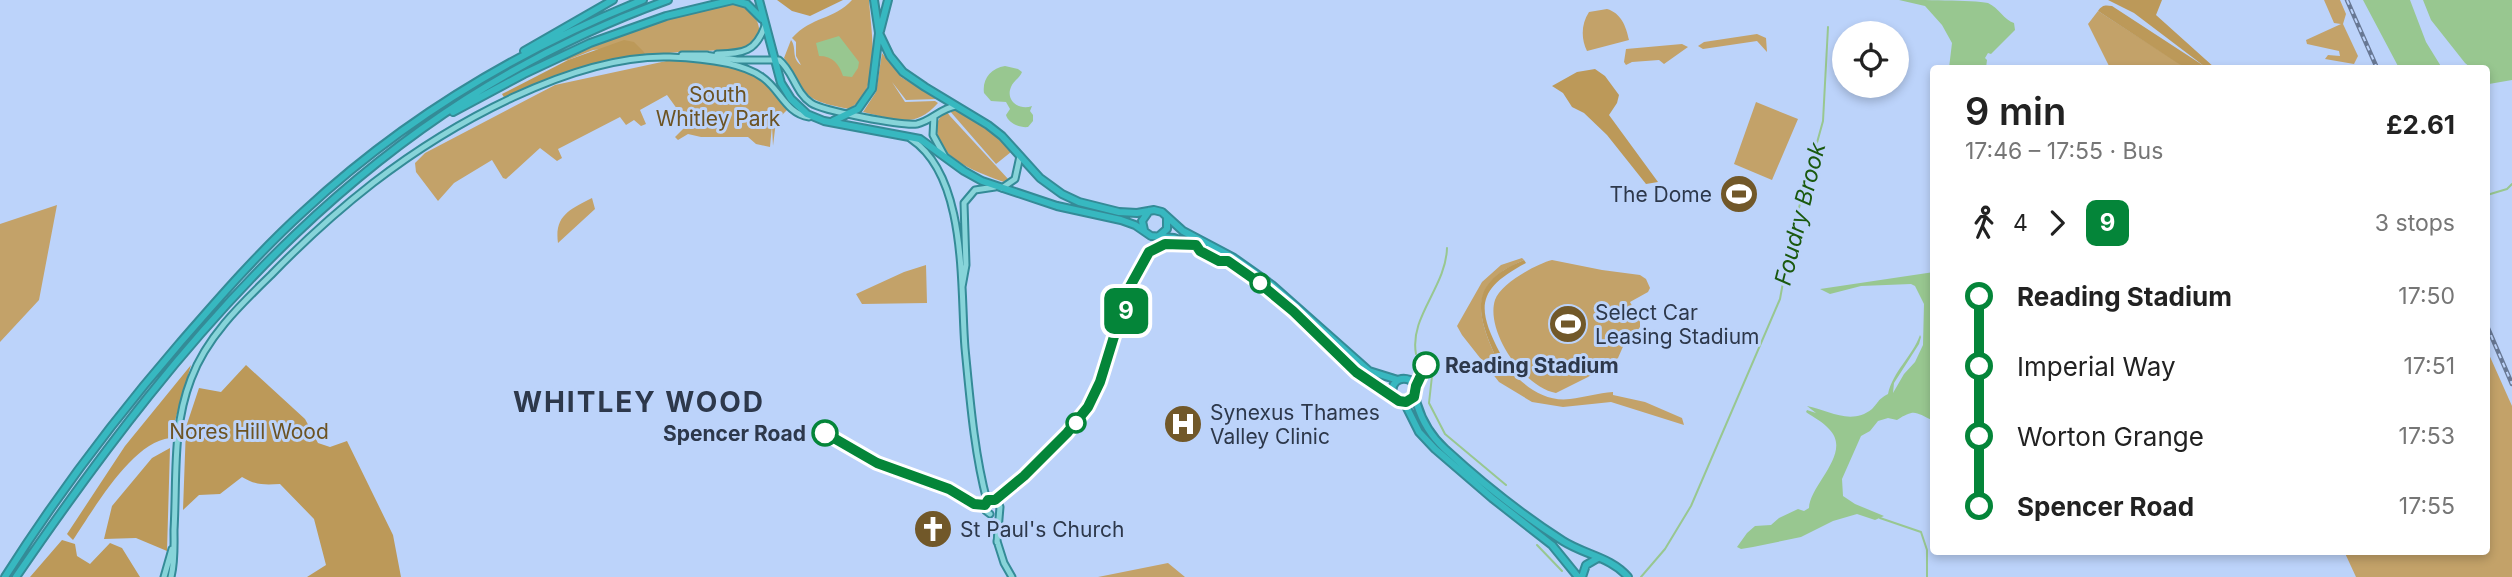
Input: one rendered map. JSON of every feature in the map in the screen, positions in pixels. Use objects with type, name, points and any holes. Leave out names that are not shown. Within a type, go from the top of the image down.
[{"type":"highway","points":[[5,577],[81,467],[149,379],[231,284],[303,211],[374,152],[452,97],[535,43],[613,0]]},
{"type":"highway","points":[[499,68],[643,0]]},
{"type":"highway","points":[[16,577],[103,453],[198,336],[238,291],[353,181],[423,128],[480,91],[536,59],[612,22],[668,0]]},
{"type":"highway","points":[[423,128],[524,74],[590,43],[666,16],[733,0],[750,6],[765,25]]},
{"type":"highway","points":[[759,0],[777,60],[777,73],[789,96],[799,108],[812,117],[923,141],[976,178],[999,187],[1057,206],[1121,220],[1144,230],[1149,236],[1174,238],[1204,249],[1248,275],[1293,311],[1356,372],[1404,402],[1419,432],[1435,449],[1552,545],[1580,577],[1584,567],[1598,558]]},
{"type":"highway","points":[[874,0],[879,33],[900,69],[997,132],[1050,187],[1079,202],[1125,213],[1158,211],[1183,231],[1234,258],[1297,306],[1368,371],[1412,382],[1416,386],[1415,395],[1426,424],[1445,449],[1540,526],[1575,548],[1614,563],[1628,577]]},
{"type":"highway","points":[[831,122],[851,114],[864,103],[872,89],[879,33],[888,0]]},
{"type":"highway","points":[[1144,230],[1142,220],[1150,211]]},
{"type":"highway","points":[[1159,236],[1167,229],[1166,215]]},
{"type":"highway","points":[[1393,395],[1393,386],[1398,380]]},
{"type":"highway","points":[[1404,402],[1415,395]]},
{"type":"main road","points":[[171,577],[177,429],[187,388],[202,355],[225,324],[286,260],[355,197],[404,161],[483,113],[546,84],[614,62],[748,50],[757,43],[765,25]]},
{"type":"main road","points":[[705,55],[745,60],[777,60],[811,103],[851,114],[910,124],[921,123],[946,108],[957,106]]},
{"type":"main road","points":[[671,57],[708,61],[752,71],[769,83],[789,107],[800,115],[812,117]]},
{"type":"main road","points":[[934,116],[933,135],[947,158]]},
{"type":"main road","points":[[905,135],[928,155],[949,197],[958,233],[968,378],[982,475],[990,500],[985,509],[990,514],[1004,563],[1012,577]]},
{"type":"main road","points":[[962,287],[966,265],[964,203],[975,190],[999,187],[1015,179],[1020,156]]},
{"type":"main road","points":[[990,500],[1000,504],[998,542]]},
{"type":"main road","points":[[990,514],[999,510]]},
{"type":"main road","points":[[164,577],[174,542]]},
{"type":"green space","points":[[777,0],[843,0],[810,16],[792,11]]},
{"type":"green space","points":[[852,0],[869,0],[873,59],[867,88],[860,100],[849,109],[814,99],[803,89],[784,58],[791,40],[796,59],[801,65],[796,56],[796,42],[792,38],[807,26],[838,11]]},
{"type":"green space","points":[[2108,0],[2162,0],[2156,15],[2212,65],[2203,65],[2134,13]]},
{"type":"green space","points":[[2324,0],[2340,0],[2346,14],[2343,24],[2358,56],[2354,64],[2325,59],[2328,55],[2340,56],[2339,51],[2307,44],[2306,40],[2341,24],[2334,23]]},
{"type":"green space","points":[[732,3],[747,8],[757,21],[759,33],[755,41],[747,46],[647,55],[636,46],[593,50],[556,62],[658,22]]},
{"type":"green space","points":[[2104,6],[2112,6],[2202,65],[2180,65],[2098,11]]},
{"type":"green space","points":[[1607,9],[1622,21],[1629,40],[1587,51],[1584,21],[1589,12]]},
{"type":"green space","points":[[2098,11],[2181,65],[2108,65],[2088,24]]},
{"type":"green space","points":[[1757,34],[1766,38],[1767,52],[1757,41],[1703,49],[1698,46],[1704,42]]},
{"type":"green space","points":[[624,40],[634,42],[647,55],[574,72],[505,99],[502,94],[568,60]]},
{"type":"green space","points":[[1682,44],[1688,47],[1664,64],[1659,60],[1626,65],[1624,62],[1626,49]]},
{"type":"green space","points":[[882,53],[901,77],[937,99],[906,100],[892,82],[905,102],[938,103],[921,117],[912,120],[863,112],[876,92]]},
{"type":"green space","name":"South Whitley Park","points":[[671,60],[710,62],[737,67],[761,78],[771,86],[788,109],[776,121],[773,146],[772,125],[770,147],[756,144],[748,137],[701,137],[688,134],[678,140],[675,137],[688,124],[667,95],[640,110],[646,124],[641,126],[634,120],[626,125],[620,117],[558,149],[562,158],[557,161],[540,148],[506,179],[492,160],[454,183],[438,201],[416,172],[415,163],[425,153],[555,85]]},
{"type":"green space","points":[[1595,69],[1605,76],[1619,95],[1609,115],[1658,182],[1646,184],[1607,135],[1584,113],[1572,107],[1563,93],[1552,86],[1577,72]]},
{"type":"green space","points":[[1756,102],[1798,119],[1772,180],[1734,164]]},
{"type":"green space","points":[[949,110],[975,119],[1011,152],[996,164]]},
{"type":"green space","points":[[947,112],[1009,180],[1004,182],[973,170],[944,149],[937,127],[939,119]]},
{"type":"green space","points":[[592,198],[595,209],[558,243],[557,233],[561,219]]},
{"type":"green space","points":[[57,205],[39,300],[0,342],[0,224]]},
{"type":"green space","points":[[1522,258],[1524,260],[1495,277],[1482,298],[1481,310],[1487,337],[1494,353],[1500,354],[1512,372],[1529,387],[1548,397],[1570,399],[1613,392],[1613,395],[1645,402],[1682,418],[1684,425],[1611,402],[1563,407],[1532,402],[1499,382],[1457,326],[1482,282],[1501,265]]},
{"type":"green space","points":[[1524,260],[1526,263],[1498,282],[1486,300],[1487,323],[1500,353],[1494,353],[1483,322],[1482,298],[1486,287],[1495,277]]},
{"type":"green space","name":"Select Car Leasing Stadium","points":[[1552,260],[1640,275],[1646,279],[1650,288],[1648,292],[1630,302],[1640,320],[1640,327],[1631,339],[1625,342],[1618,358],[1556,393],[1544,389],[1520,370],[1501,342],[1493,313],[1498,294],[1511,281]]},
{"type":"green space","points":[[926,265],[927,303],[862,304],[856,294],[904,272]]},
{"type":"green space","points":[[2490,357],[2512,406],[2512,577],[2356,577],[2346,555],[2490,555]]},
{"type":"green space","points":[[191,365],[170,438],[156,442],[128,464],[73,540],[67,534],[125,446]]},
{"type":"green space","name":"Nores Hill Wood","points":[[246,365],[305,419],[318,443],[330,447],[347,441],[393,535],[401,577],[307,577],[326,565],[314,519],[280,484],[260,484],[242,477],[220,494],[199,495],[183,510],[186,427],[199,388],[221,392]]},
{"type":"green space","points":[[170,448],[167,551],[136,538],[104,539],[112,506],[152,458]]},
{"type":"green space","points":[[62,540],[75,544],[77,556],[90,564],[110,543],[122,548],[140,577],[30,577]]},
{"type":"green space","points":[[1168,563],[1185,577],[1098,577]]},
{"type":"shaded area","points":[[1899,0],[1988,3],[2014,23],[2015,30],[1991,54],[1988,53],[1985,58],[1986,65],[1949,65],[1952,43],[1942,25],[1925,6]]},
{"type":"shaded area","points":[[2363,0],[2410,0],[2426,42],[2440,65],[2397,65]]},
{"type":"shaded area","points":[[2423,0],[2512,0],[2512,80],[2490,84],[2490,65],[2467,65],[2431,20]]},
{"type":"shaded area","points":[[839,36],[859,62],[852,77],[843,76],[832,59],[819,56],[816,43]]},
{"type":"shaded area","points":[[1005,66],[1022,72],[1012,85],[1010,97],[1018,106],[1032,106],[1030,111],[1033,121],[1028,127],[1012,123],[1006,115],[1010,109],[1006,102],[991,101],[984,93],[984,83],[988,75]]},
{"type":"shaded area","points":[[1930,273],[1930,419],[1912,413],[1897,420],[1888,418],[1878,421],[1870,431],[1861,436],[1842,479],[1843,496],[1884,516],[1875,520],[1857,514],[1833,521],[1801,537],[1741,549],[1737,547],[1755,526],[1771,525],[1798,509],[1804,511],[1809,508],[1833,458],[1835,438],[1829,429],[1806,412],[1816,413],[1807,406],[1848,417],[1864,414],[1888,394],[1894,378],[1920,335],[1919,344],[1894,383],[1893,393],[1915,362],[1923,345],[1924,304],[1915,286],[1861,286],[1830,294],[1820,289]]},
{"type":"waterway","name":"Foudry Brook","points":[[1641,577],[1665,549],[1691,506],[1780,299],[1792,233],[1823,121],[1828,27]]},
{"type":"waterway","points":[[2490,194],[2507,189],[2512,184]]},
{"type":"waterway","points":[[1416,354],[1418,327],[1441,276],[1447,248]]},
{"type":"waterway","points":[[1432,376],[1429,403],[1445,434],[1506,485]]},
{"type":"waterway","points":[[1880,518],[1921,532],[1927,550],[1927,577]]},
{"type":"waterway","points":[[1537,545],[1562,571]]},
{"type":"railway","points":[[2347,0],[2376,65]]},
{"type":"railway","points":[[2490,333],[2512,384]]},
{"type":"bus line","name":"9","points":[[825,433],[877,463],[949,489],[974,504],[985,505],[990,499],[995,500],[1024,476],[1067,433],[1088,407],[1100,382],[1121,316],[1126,311],[1128,290],[1149,252],[1165,244],[1196,245],[1200,251],[1219,261],[1228,261],[1274,294],[1356,372],[1399,401],[1406,402],[1414,397],[1426,365]]},
{"type":"place","name":"The Dome","points":[[1739,194]]},
{"type":"place","name":"Select Car Leasing Stadium","points":[[1568,324]]},
{"type":"place","name":"Reading Stadium","points":[[1426,365]]},
{"type":"place","name":"Synexus Thames Valley Clinic","points":[[1183,424]]},
{"type":"place","name":"Spencer Road","points":[[825,433]]},
{"type":"place","name":"St Paul's Church","points":[[933,529]]},
{"type":"district","name":"WHITLEY WOOD","points":[[639,402]]}]
